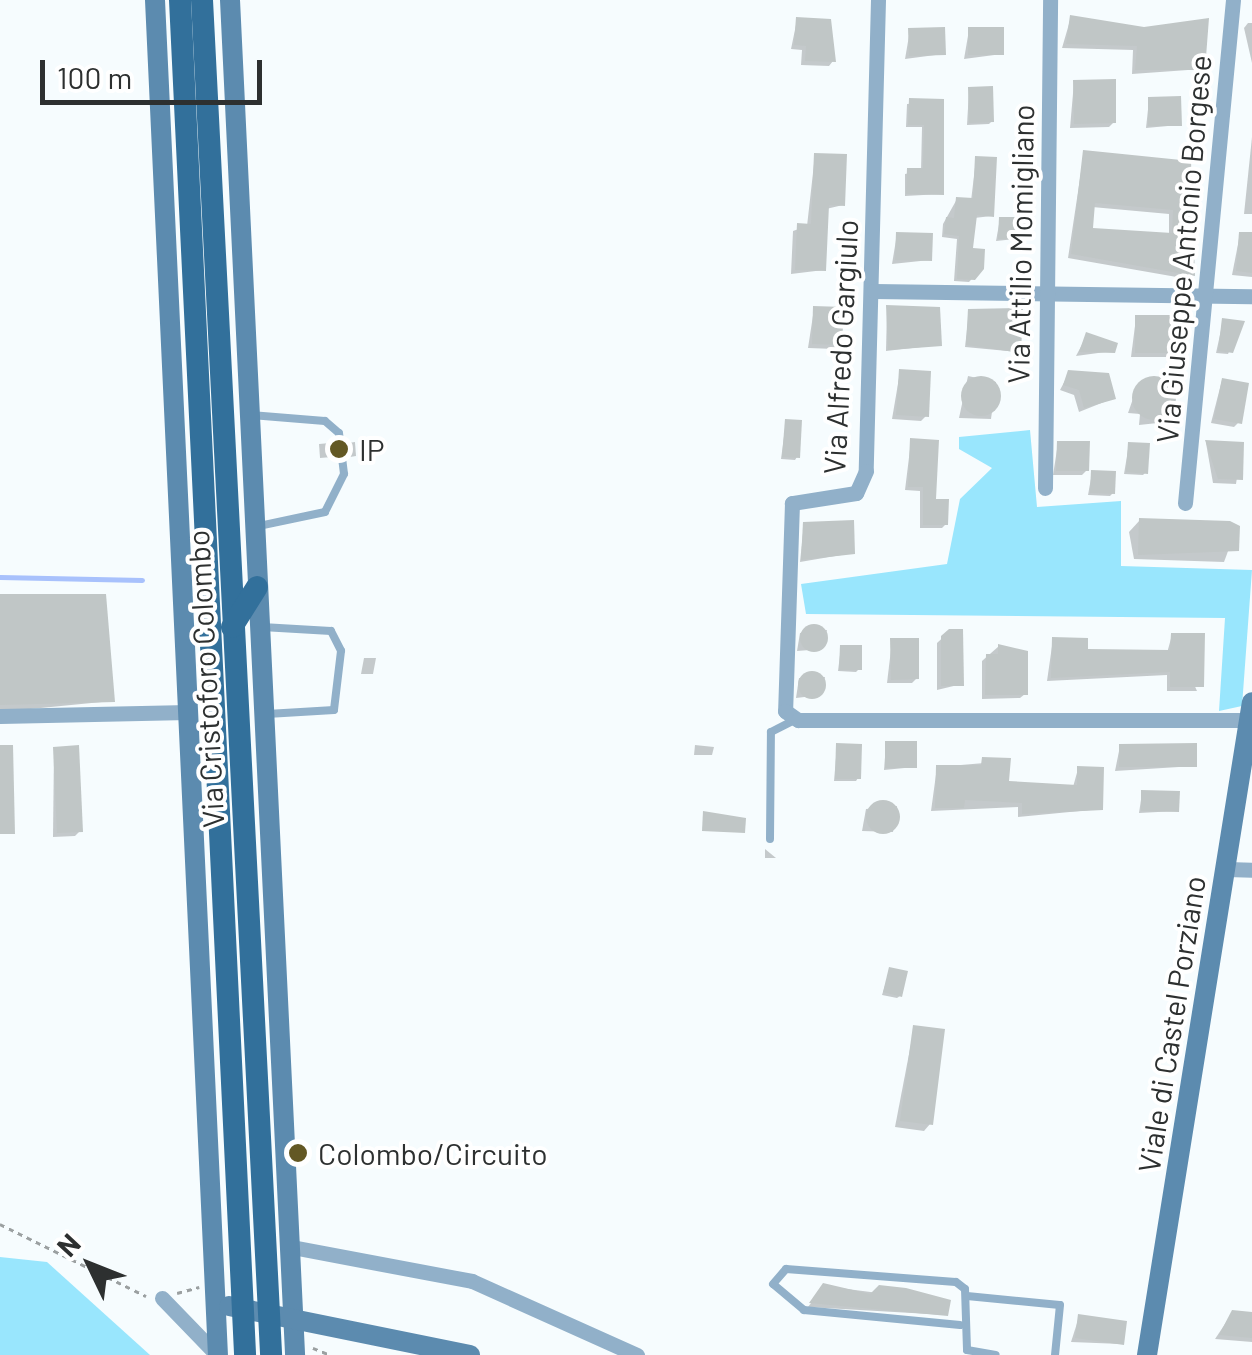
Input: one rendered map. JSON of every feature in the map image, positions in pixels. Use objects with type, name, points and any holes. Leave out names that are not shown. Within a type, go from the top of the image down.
[{"type":"main road","name":"Via Cristoforo Colombo","points":[[180,0],[244,1355]]},
{"type":"main road","name":"Via Cristoforo Colombo","points":[[202,0],[271,1355]]},
{"type":"main road","points":[[232,627],[257,586]]},
{"type":"street","name":"Via Cristoforo Colombo","points":[[155,0],[218,1355]]},
{"type":"street","name":"Via Cristoforo Colombo","points":[[230,0],[262,714],[300,1350]]},
{"type":"street","name":"Via Alfredo Gargiulo","points":[[798,720],[784,705],[792,503],[848,496],[862,484],[874,291],[878,0]]},
{"type":"street","name":"Via Attilio Momigliano","points":[[1045,488],[1050,0]]},
{"type":"street","name":"Via Giuseppe Antonio Borgese","points":[[1185,503],[1209,296],[1233,0]]},
{"type":"street","points":[[874,291],[1252,296]]},
{"type":"street","points":[[798,720],[1250,711]]},
{"type":"street","name":"Viale di Castel Porziano","points":[[1147,1355],[1250,711]]},
{"type":"street","points":[[0,716],[188,712]]},
{"type":"street","points":[[1227,869],[1252,870]]},
{"type":"street","points":[[198,936],[223,910]]},
{"type":"street","points":[[292,1247],[472,1281],[637,1355]]},
{"type":"street","points":[[215,1290],[242,1310],[270,1318],[470,1355]]},
{"type":"street","points":[[156,1299],[218,1355]]},
{"type":"lane","points":[[249,414],[325,421],[340,433],[344,474],[325,512],[255,527]]},
{"type":"lane","points":[[259,627],[331,631],[342,651],[334,710],[262,714]]},
{"type":"lane","points":[[770,840],[771,732],[798,720]]},
{"type":"lane","points":[[960,1325],[804,1310],[773,1284],[786,1269],[956,1282],[966,1296],[960,1325],[964,1352],[996,1355]]},
{"type":"lane","points":[[966,1296],[1060,1305],[1056,1355]]},
{"type":"path","points":[[0,1224],[156,1299]]},
{"type":"path","points":[[300,1350],[330,1355]]},
{"type":"shaded area","points":[[1030,430],[1037,507],[1121,501],[1121,566],[1252,570],[1242,706],[1219,711],[1225,618],[806,614],[801,584],[947,564],[960,499],[992,468],[959,449],[959,437]]},
{"type":"shaded area","points":[[0,1257],[47,1262],[150,1355],[0,1355]]},
{"type":"building","points":[[1070,15],[1144,27],[1209,18],[1205,70],[1135,70],[1137,46],[1066,44]]},
{"type":"building","points":[[796,17],[831,19],[836,62],[805,61],[806,46],[794,45]]},
{"type":"building","points":[[945,27],[946,55],[909,56],[908,28]]},
{"type":"building","points":[[968,27],[1004,27],[1004,55],[968,55]]},
{"type":"building","points":[[1116,79],[1116,123],[1074,124],[1073,80]]},
{"type":"building","points":[[993,86],[994,122],[969,123],[968,87]]},
{"type":"building","points":[[1181,96],[1182,126],[1148,126],[1148,97]]},
{"type":"building","points":[[909,98],[944,99],[944,195],[906,194],[907,168],[923,168],[924,125],[908,125]]},
{"type":"building","points":[[1083,150],[1191,161],[1195,276],[1071,254]],"holes":[[[1095,203],[1173,210],[1172,233],[1093,228]]]},
{"type":"building","points":[[814,153],[847,154],[845,206],[829,205],[826,271],[795,270],[797,223],[811,224]]},
{"type":"building","points":[[975,156],[997,157],[994,217],[977,215],[973,248],[985,249],[984,269],[975,280],[957,279],[959,236],[944,234],[946,217],[954,218],[956,197],[973,198]]},
{"type":"building","points":[[999,217],[1030,217],[1030,239],[998,239]]},
{"type":"building","points":[[896,232],[933,233],[932,261],[895,260]]},
{"type":"building","points":[[1239,232],[1252,232],[1252,273],[1236,271]]},
{"type":"building","points":[[886,305],[940,307],[942,346],[888,350]]},
{"type":"building","points":[[813,306],[844,307],[842,345],[812,344]]},
{"type":"building","points":[[1023,308],[1021,353],[966,345],[968,309]]},
{"type":"building","points":[[1135,315],[1174,315],[1173,353],[1135,353]]},
{"type":"building","points":[[1222,318],[1245,321],[1233,353],[1218,351]]},
{"type":"building","points":[[1086,332],[1118,343],[1115,353],[1079,352]]},
{"type":"building","points":[[899,369],[931,371],[929,417],[896,415]]},
{"type":"building","points":[[1068,370],[1109,373],[1116,399],[1084,408],[1079,390],[1063,385]]},
{"type":"building","points":[[981,376],[995,382],[1001,396],[995,410],[981,416],[967,410],[961,396],[967,382]]},
{"type":"building","points":[[1154,376],[1170,382],[1176,398],[1170,414],[1154,420],[1138,414],[1132,398],[1138,382]]},
{"type":"building","points":[[1222,378],[1249,383],[1242,424],[1214,419]]},
{"type":"building","points":[[785,419],[802,420],[800,458],[782,457]]},
{"type":"building","points":[[910,438],[939,440],[936,499],[949,499],[948,525],[923,525],[923,487],[908,487]]},
{"type":"building","points":[[1205,440],[1244,442],[1243,480],[1218,479]]},
{"type":"building","points":[[1057,441],[1090,441],[1089,471],[1056,471]]},
{"type":"building","points":[[1128,442],[1150,443],[1148,474],[1126,472]]},
{"type":"building","points":[[1091,470],[1116,471],[1115,494],[1090,493]]},
{"type":"building","points":[[1139,518],[1230,521],[1240,526],[1239,551],[1138,555]]},
{"type":"building","points":[[854,520],[855,554],[801,560],[803,522]]},
{"type":"building","points":[[0,594],[106,594],[115,702],[0,705]]},
{"type":"building","points":[[814,624],[824,628],[828,638],[824,648],[814,652],[804,648],[800,638],[804,628]]},
{"type":"building","points":[[949,629],[963,629],[964,686],[941,686],[941,636]]},
{"type":"building","points":[[1171,633],[1205,633],[1204,687],[1170,687],[1170,672],[1051,678],[1052,637],[1088,638],[1088,649],[1170,650]]},
{"type":"building","points":[[890,638],[919,638],[919,679],[891,680]]},
{"type":"building","points":[[998,644],[1028,651],[1028,695],[985,695],[986,654],[998,654]]},
{"type":"building","points":[[840,645],[862,645],[862,670],[839,670]]},
{"type":"building","points":[[812,671],[822,675],[826,685],[822,695],[812,699],[802,695],[798,685],[802,675]]},
{"type":"building","points":[[885,741],[917,741],[917,768],[885,768]]},
{"type":"building","points":[[836,743],[862,744],[861,779],[835,779]]},
{"type":"building","points":[[1197,743],[1197,767],[1119,767],[1119,744]]},
{"type":"building","points":[[0,745],[13,745],[15,834],[0,834]]},
{"type":"building","points":[[79,745],[83,832],[57,833],[53,747]]},
{"type":"building","points":[[982,757],[1011,758],[1009,781],[1077,785],[1077,766],[1104,767],[1103,810],[1022,814],[1022,803],[965,800],[964,808],[935,808],[936,765],[981,765]]},
{"type":"building","points":[[1141,790],[1180,791],[1179,812],[1141,811]]},
{"type":"building","points":[[883,800],[895,805],[900,817],[895,829],[883,834],[871,829],[866,817],[871,805]]},
{"type":"building","points":[[703,811],[746,818],[745,833],[702,831]]},
{"type":"building","points":[[889,967],[908,971],[902,997],[883,992]]},
{"type":"building","points":[[913,1025],[945,1029],[933,1125],[900,1121]]},
{"type":"building","points":[[823,1283],[870,1294],[879,1285],[906,1288],[951,1300],[948,1316],[809,1303]]},
{"type":"building","points":[[1232,1310],[1252,1312],[1252,1338],[1219,1335]]},
{"type":"building","points":[[1078,1314],[1127,1321],[1124,1345],[1075,1338]]},
{"type":"waterway","points":[[0,577],[142,580]]},
{"type":"place","name":"IP","points":[[339,449]]},
{"type":"place","name":"Colombo/Circuito","points":[[298,1153]]}]
